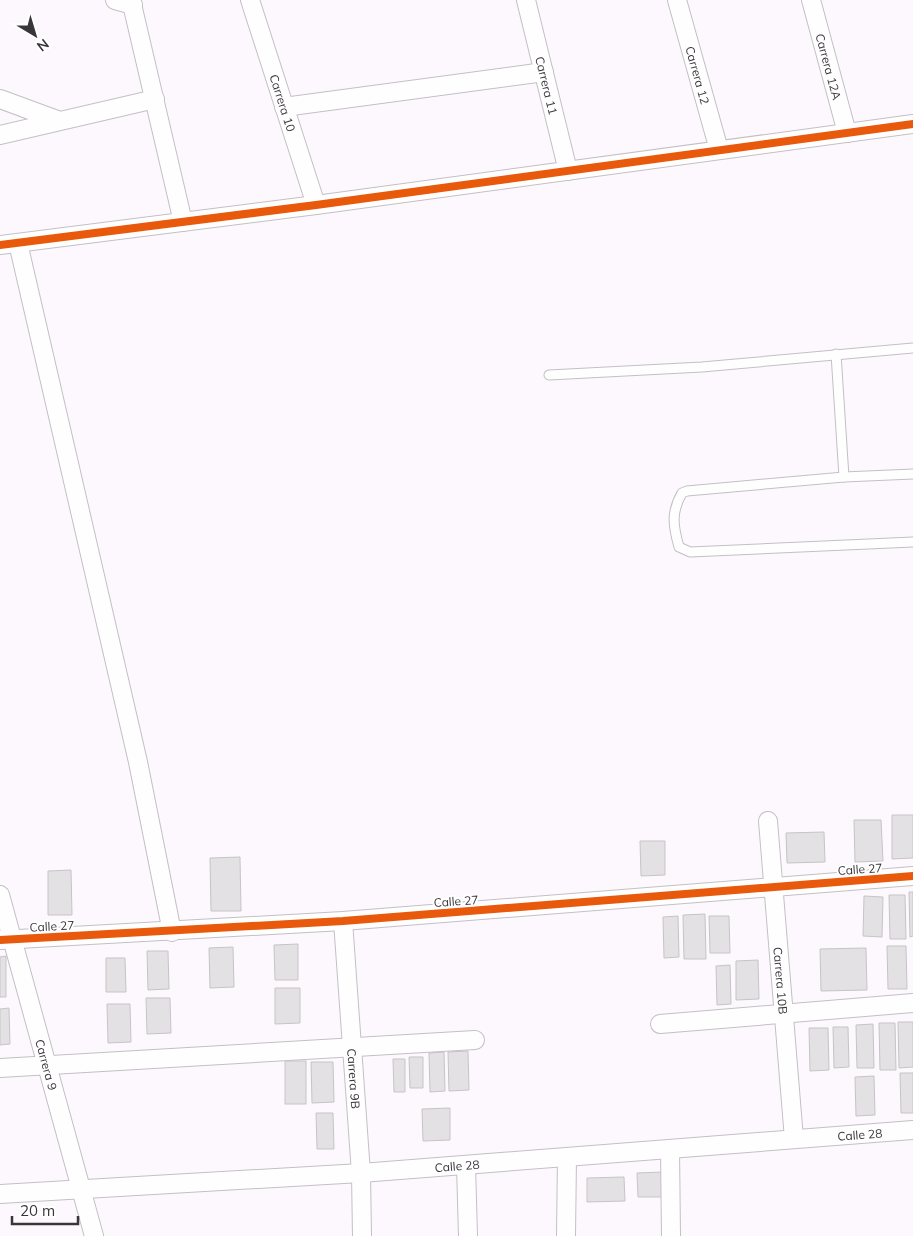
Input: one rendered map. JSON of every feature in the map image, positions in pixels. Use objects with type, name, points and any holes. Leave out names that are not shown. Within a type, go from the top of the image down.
[{"type":"street","points":[[114,0],[132,3],[183,222]]},
{"type":"street","name":"Carrera 10","points":[[250,0],[316,205]]},
{"type":"street","name":"Carrera 11","points":[[526,0],[568,171]]},
{"type":"street","name":"Carrera 12","points":[[677,0],[719,150]]},
{"type":"street","name":"Carrera 12A","points":[[811,0],[847,133]]},
{"type":"street","points":[[284,107],[544,72]]},
{"type":"street","points":[[0,99],[57,120]]},
{"type":"street","points":[[0,135],[57,120],[154,99]]},
{"type":"street","points":[[0,245],[316,205],[913,124]]},
{"type":"street","points":[[18,243],[138,762],[172,932]]},
{"type":"street","name":"Carrera 10B","points":[[768,821],[794,1140]]},
{"type":"street","name":"Calle 27","points":[[6,939],[172,932],[343,921],[913,876]]},
{"type":"street","name":"Carrera 9","points":[[0,895],[6,939],[46,1066],[94,1236]]},
{"type":"street","name":"Carrera 9B","points":[[343,921],[361,1173],[362,1236]]},
{"type":"street","points":[[660,1024],[913,1004]]},
{"type":"street","points":[[0,1068],[474,1040]]},
{"type":"street","name":"Calle 28","points":[[0,1194],[361,1173],[913,1130]]},
{"type":"street","points":[[670,1149],[671,1236]]},
{"type":"street","points":[[566,1236],[567,1157]]},
{"type":"street","points":[[466,1165],[468,1236]]},
{"type":"lane","points":[[549,375],[702,367],[913,348]]},
{"type":"lane","points":[[836,354],[844,477]]},
{"type":"lane","points":[[913,474],[844,477],[682,493],[674,508],[675,534],[678,547],[690,552],[913,542]]},
{"type":"building","points":[[892,815],[913,815],[913,858],[892,859]]},
{"type":"building","points":[[854,820],[881,820],[883,861],[855,862]]},
{"type":"building","points":[[824,832],[825,862],[787,863],[786,833]]},
{"type":"building","points":[[640,841],[665,841],[665,875],[641,876]]},
{"type":"building","points":[[240,857],[241,911],[211,911],[210,858]]},
{"type":"building","points":[[71,870],[72,915],[48,915],[48,871]]},
{"type":"building","points":[[909,892],[913,892],[913,936],[910,937]]},
{"type":"building","points":[[889,895],[905,895],[906,939],[890,939]]},
{"type":"building","points":[[864,896],[883,897],[882,937],[863,936]]},
{"type":"building","points":[[705,914],[706,959],[684,959],[683,915]]},
{"type":"building","points":[[678,916],[679,957],[664,958],[663,917]]},
{"type":"building","points":[[709,916],[729,916],[730,953],[710,953]]},
{"type":"building","points":[[298,944],[298,980],[275,980],[274,945]]},
{"type":"building","points":[[887,946],[906,946],[907,989],[888,989]]},
{"type":"building","points":[[233,947],[234,987],[210,988],[209,948]]},
{"type":"building","points":[[866,948],[867,990],[821,991],[820,949]]},
{"type":"building","points":[[147,951],[168,951],[169,989],[148,990]]},
{"type":"building","points":[[6,956],[6,997],[0,997],[0,957]]},
{"type":"building","points":[[106,958],[125,958],[126,992],[106,992]]},
{"type":"building","points":[[758,960],[759,999],[736,1000],[736,961]]},
{"type":"building","points":[[730,965],[731,1004],[717,1005],[716,966]]},
{"type":"building","points":[[275,988],[300,988],[300,1023],[275,1024]]},
{"type":"building","points":[[146,998],[170,998],[171,1033],[147,1034]]},
{"type":"building","points":[[107,1004],[130,1004],[131,1042],[108,1043]]},
{"type":"building","points":[[9,1008],[10,1044],[0,1045],[0,1009]]},
{"type":"building","points":[[898,1022],[913,1022],[913,1067],[899,1068]]},
{"type":"building","points":[[879,1023],[895,1023],[896,1070],[880,1070]]},
{"type":"building","points":[[873,1024],[874,1068],[857,1068],[856,1025]]},
{"type":"building","points":[[833,1027],[848,1027],[849,1067],[834,1068]]},
{"type":"building","points":[[809,1028],[828,1028],[829,1070],[810,1071]]},
{"type":"building","points":[[468,1051],[469,1090],[449,1091],[448,1052]]},
{"type":"building","points":[[444,1052],[445,1091],[430,1092],[429,1053]]},
{"type":"building","points":[[409,1057],[423,1057],[423,1088],[410,1088]]},
{"type":"building","points":[[393,1059],[405,1059],[405,1092],[394,1092]]},
{"type":"building","points":[[285,1061],[306,1061],[306,1104],[285,1104]]},
{"type":"building","points":[[311,1062],[333,1062],[334,1102],[312,1103]]},
{"type":"building","points":[[900,1073],[913,1073],[913,1113],[901,1113]]},
{"type":"building","points":[[874,1076],[875,1115],[856,1116],[855,1077]]},
{"type":"building","points":[[450,1108],[450,1140],[423,1141],[422,1109]]},
{"type":"building","points":[[316,1113],[333,1113],[334,1149],[317,1149]]},
{"type":"building","points":[[663,1172],[663,1197],[638,1197],[637,1173]]},
{"type":"building","points":[[624,1177],[625,1201],[587,1202],[587,1178]]},
{"type":"cycle path","points":[[0,245],[316,205],[913,124]]},
{"type":"cycle path","points":[[0,940],[343,921],[913,876]]}]
